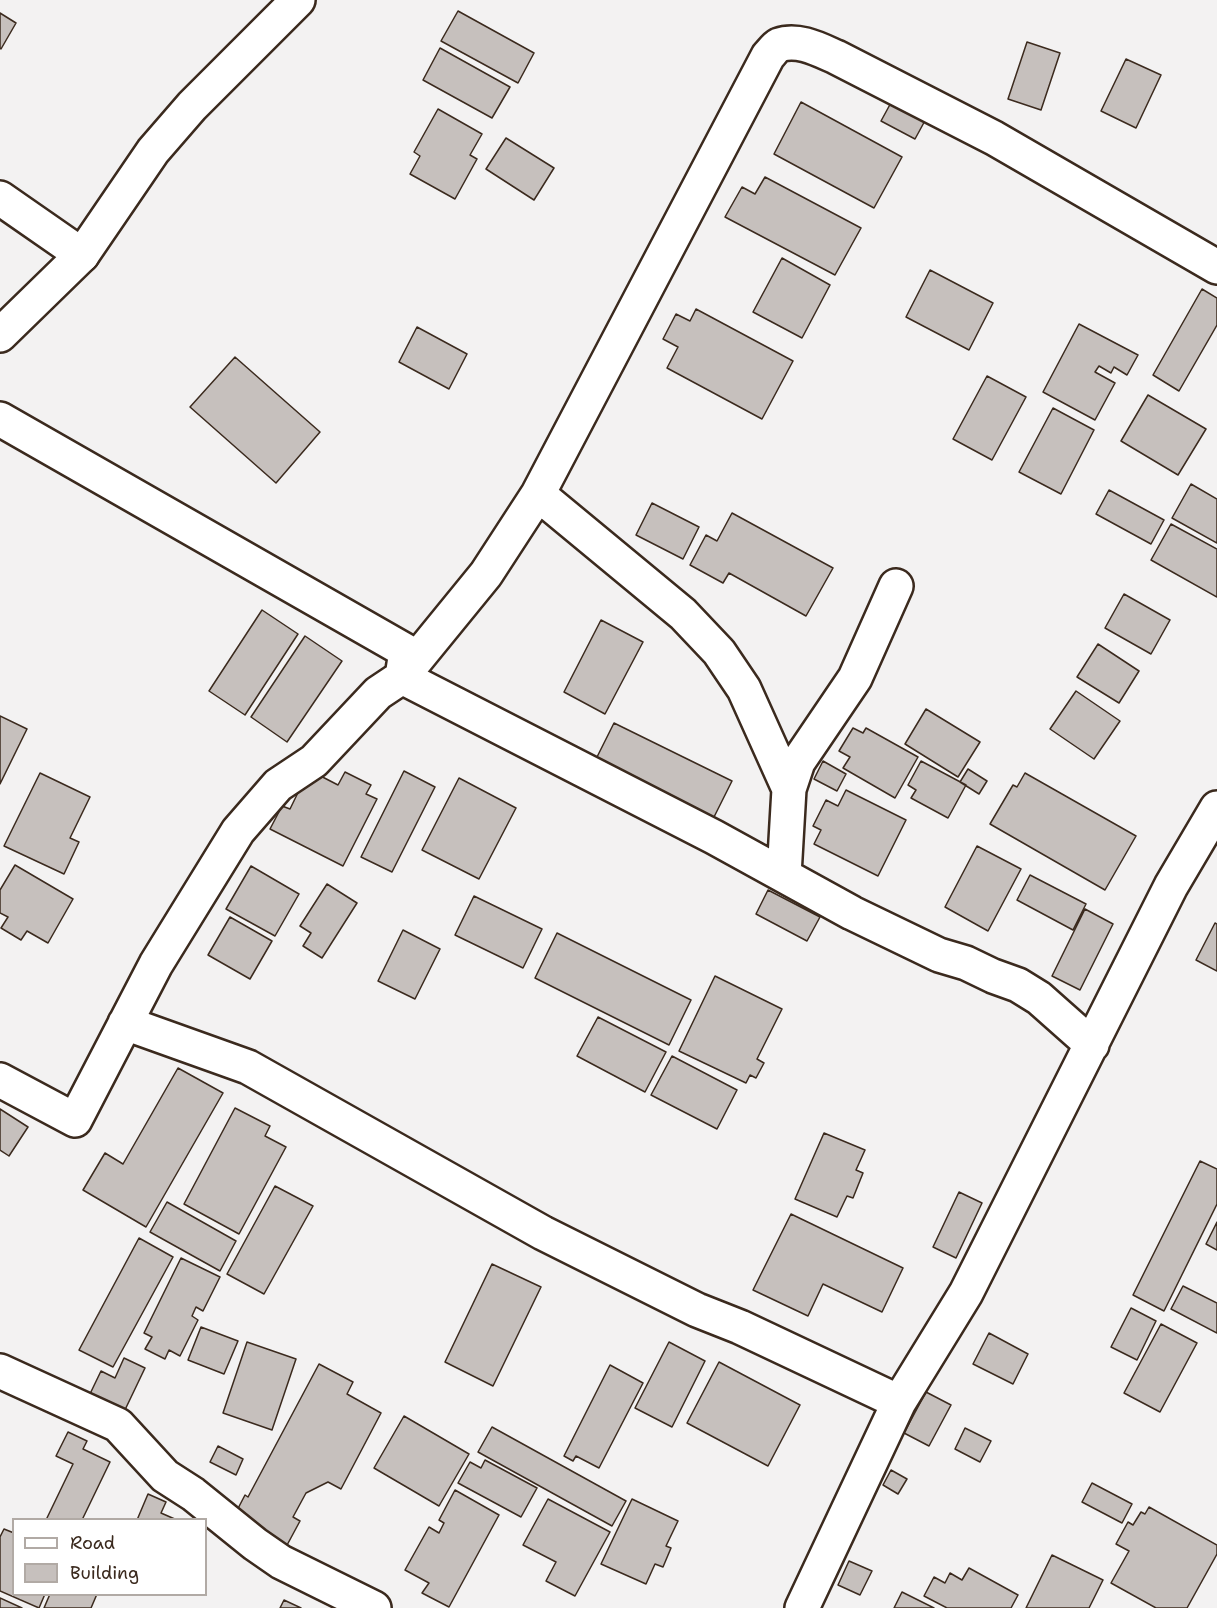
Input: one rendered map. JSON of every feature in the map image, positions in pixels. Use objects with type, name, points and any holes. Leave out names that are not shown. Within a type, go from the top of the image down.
[{"type":"street","points":[[0,335],[82,255],[153,151],[192,106],[298,0]]},
{"type":"street","points":[[0,1080],[75,1120],[156,964],[238,831],[278,785],[314,761],[378,693],[402,677],[486,574],[538,494],[768,56],[778,46],[796,44],[810,46],[836,57],[994,138],[1217,267]]},
{"type":"street","points":[[0,198],[82,255]]},
{"type":"street","points":[[0,418],[406,651],[402,677]]},
{"type":"street","points":[[538,494],[683,614],[719,652],[744,689],[789,789]]},
{"type":"street","points":[[784,875],[789,789],[798,762],[855,678],[896,586]]},
{"type":"street","points":[[402,677],[714,837],[852,913],[939,955],[966,963],[1018,985],[1039,998],[1092,1045]]},
{"type":"street","points":[[802,1608],[899,1402],[966,1293],[1171,886],[1217,808]]},
{"type":"street","points":[[125,1023],[248,1067],[543,1233],[697,1310],[740,1327],[899,1402]]},
{"type":"street","points":[[0,1371],[118,1425],[165,1476],[193,1494],[255,1544],[281,1562],[374,1608]]},
{"type":"building","points":[[458,11],[534,53],[518,83],[441,41]]},
{"type":"building","points":[[0,13],[16,23],[1,49],[0,48]]},
{"type":"building","points":[[1027,42],[1060,53],[1041,110],[1008,99]]},
{"type":"building","points":[[440,48],[510,87],[492,118],[423,80]]},
{"type":"building","points":[[1126,59],[1161,75],[1136,128],[1101,111]]},
{"type":"building","points":[[893,99],[927,117],[915,139],[881,121]]},
{"type":"building","points":[[801,102],[902,157],[874,208],[774,154]]},
{"type":"building","points":[[438,109],[482,134],[470,155],[477,159],[455,199],[410,174],[420,156],[414,152]]},
{"type":"building","points":[[506,138],[554,168],[534,200],[486,169]]},
{"type":"building","points":[[765,177],[861,228],[835,275],[725,217],[742,187],[755,194]]},
{"type":"building","points":[[782,258],[830,285],[802,338],[753,312]]},
{"type":"building","points":[[930,270],[993,303],[969,350],[906,317]]},
{"type":"building","points":[[1202,289],[1217,298],[1217,325],[1179,391],[1153,375]]},
{"type":"building","points":[[696,309],[793,361],[762,419],[667,368],[678,347],[663,339],[676,314],[690,321]]},
{"type":"building","points":[[1079,324],[1138,355],[1127,375],[1114,367],[1111,373],[1099,366],[1095,372],[1115,383],[1095,420],[1043,392]]},
{"type":"building","points":[[417,327],[467,354],[449,389],[399,362]]},
{"type":"building","points":[[235,357],[320,432],[276,483],[190,407]]},
{"type":"building","points":[[987,376],[1026,397],[992,460],[953,439]]},
{"type":"building","points":[[1148,395],[1206,429],[1178,475],[1121,441]]},
{"type":"building","points":[[1053,408],[1094,430],[1061,494],[1019,472]]},
{"type":"building","points":[[1191,484],[1217,499],[1217,543],[1172,518]]},
{"type":"building","points":[[1109,490],[1164,520],[1151,544],[1096,514]]},
{"type":"building","points":[[652,503],[699,527],[683,559],[636,535]]},
{"type":"building","points":[[732,513],[833,568],[806,616],[729,573],[723,583],[690,565],[706,535],[717,541]]},
{"type":"building","points":[[1171,524],[1217,549],[1217,597],[1151,560]]},
{"type":"building","points":[[1124,594],[1170,620],[1151,654],[1105,628]]},
{"type":"building","points":[[262,610],[298,634],[245,715],[209,691]]},
{"type":"building","points":[[601,620],[643,642],[605,714],[564,692]]},
{"type":"building","points":[[305,636],[342,661],[287,742],[251,717]]},
{"type":"building","points":[[1098,644],[1139,671],[1119,703],[1077,677]]},
{"type":"building","points":[[1076,691],[1120,721],[1094,759],[1050,729]]},
{"type":"building","points":[[926,709],[980,742],[958,777],[905,744]]},
{"type":"building","points":[[0,716],[27,729],[0,784]]},
{"type":"building","points":[[614,723],[732,781],[713,819],[595,761]]},
{"type":"building","points":[[853,728],[863,733],[866,728],[918,757],[895,798],[843,768],[850,757],[839,751]]},
{"type":"building","points":[[823,761],[846,774],[837,791],[814,779]]},
{"type":"building","points":[[921,761],[966,785],[948,818],[911,798],[916,790],[908,785]]},
{"type":"building","points":[[968,769],[987,781],[979,794],[960,782]]},
{"type":"building","points":[[309,770],[338,785],[345,772],[371,785],[366,794],[377,799],[343,866],[270,829],[282,806],[290,809]]},
{"type":"building","points":[[404,771],[435,787],[392,872],[361,857]]},
{"type":"building","points":[[40,773],[90,797],[70,838],[79,842],[64,874],[4,846]]},
{"type":"building","points":[[1025,773],[1136,836],[1105,890],[990,824],[1013,785],[1017,787]]},
{"type":"building","points":[[459,778],[516,808],[479,879],[422,850]]},
{"type":"building","points":[[846,790],[906,820],[878,876],[814,844],[821,830],[813,826],[826,800],[838,806]]},
{"type":"building","points":[[977,846],[1021,869],[988,931],[945,907]]},
{"type":"building","points":[[15,865],[73,899],[48,943],[27,931],[21,940],[1,928],[8,917],[0,913],[0,890]]},
{"type":"building","points":[[251,866],[299,894],[275,936],[226,909]]},
{"type":"building","points":[[1030,875],[1086,904],[1073,930],[1017,900]]},
{"type":"building","points":[[327,884],[357,903],[322,958],[303,946],[311,933],[300,926]]},
{"type":"building","points":[[768,890],[820,917],[807,941],[756,914]]},
{"type":"building","points":[[474,896],[542,929],[523,968],[455,935]]},
{"type":"building","points":[[1085,909],[1113,924],[1080,990],[1052,976]]},
{"type":"building","points":[[230,917],[272,941],[250,979],[208,955]]},
{"type":"building","points":[[1215,923],[1217,924],[1217,971],[1196,960]]},
{"type":"building","points":[[403,930],[440,949],[415,999],[378,981]]},
{"type":"building","points":[[557,933],[691,1000],[669,1045],[535,978]]},
{"type":"building","points":[[715,976],[782,1009],[757,1059],[764,1063],[756,1078],[750,1075],[746,1083],[679,1051]]},
{"type":"building","points":[[598,1017],[666,1052],[645,1092],[577,1056]]},
{"type":"building","points":[[672,1056],[737,1090],[717,1129],[651,1095]]},
{"type":"building","points":[[178,1068],[223,1093],[146,1227],[83,1190],[105,1153],[123,1164]]},
{"type":"building","points":[[235,1108],[270,1126],[265,1136],[286,1147],[239,1234],[184,1204]]},
{"type":"building","points":[[0,1109],[28,1127],[9,1156],[0,1150]]},
{"type":"building","points":[[824,1133],[865,1150],[856,1170],[863,1173],[853,1198],[847,1196],[837,1217],[795,1199]]},
{"type":"building","points":[[1200,1161],[1217,1169],[1217,1204],[1164,1311],[1133,1295]]},
{"type":"building","points":[[275,1186],[313,1206],[264,1294],[227,1274]]},
{"type":"building","points":[[959,1192],[982,1203],[956,1258],[933,1247]]},
{"type":"building","points":[[167,1202],[236,1241],[220,1271],[150,1232]]},
{"type":"building","points":[[791,1214],[903,1268],[882,1312],[823,1284],[808,1316],[753,1290]]},
{"type":"building","points":[[1217,1222],[1217,1250],[1206,1244]]},
{"type":"building","points":[[139,1238],[173,1257],[113,1367],[79,1350]]},
{"type":"building","points":[[181,1258],[220,1277],[203,1311],[196,1307],[192,1316],[198,1320],[180,1356],[169,1350],[165,1359],[145,1349],[152,1337],[144,1333]]},
{"type":"building","points":[[492,1264],[541,1287],[493,1386],[445,1362]]},
{"type":"building","points":[[1183,1286],[1217,1303],[1217,1333],[1171,1309]]},
{"type":"building","points":[[1131,1308],[1156,1321],[1137,1360],[1111,1347]]},
{"type":"building","points":[[1161,1324],[1197,1343],[1160,1412],[1124,1393]]},
{"type":"building","points":[[201,1327],[238,1341],[224,1374],[188,1360]]},
{"type":"building","points":[[989,1333],[1028,1354],[1013,1384],[973,1364]]},
{"type":"building","points":[[247,1342],[296,1359],[272,1430],[223,1413]]},
{"type":"building","points":[[669,1342],[705,1361],[672,1427],[635,1408]]},
{"type":"building","points":[[124,1358],[145,1368],[123,1414],[88,1398],[101,1371],[115,1378]]},
{"type":"building","points":[[719,1362],[800,1405],[768,1466],[687,1423]]},
{"type":"building","points":[[319,1364],[353,1382],[347,1394],[381,1413],[341,1489],[328,1482],[306,1493],[293,1517],[300,1521],[286,1547],[233,1518],[245,1495],[248,1497]]},
{"type":"building","points":[[610,1365],[643,1383],[599,1468],[576,1456],[573,1461],[564,1456]]},
{"type":"building","points":[[926,1392],[951,1405],[929,1446],[904,1433]]},
{"type":"building","points":[[404,1416],[469,1454],[439,1506],[374,1468]]},
{"type":"building","points":[[492,1427],[626,1501],[612,1526],[478,1452]]},
{"type":"building","points":[[965,1428],[991,1441],[980,1462],[955,1449]]},
{"type":"building","points":[[68,1432],[87,1441],[83,1449],[110,1462],[83,1518],[47,1518],[73,1464],[56,1456]]},
{"type":"building","points":[[218,1446],[243,1459],[236,1475],[210,1462]]},
{"type":"building","points":[[485,1460],[537,1488],[521,1517],[458,1483],[470,1462],[481,1468]]},
{"type":"building","points":[[891,1470],[907,1479],[898,1494],[883,1485]]},
{"type":"building","points":[[1092,1483],[1132,1504],[1122,1523],[1082,1502]]},
{"type":"building","points":[[455,1490],[499,1515],[449,1607],[422,1593],[429,1583],[405,1570],[429,1527],[439,1533],[444,1523],[439,1520]]},
{"type":"building","points":[[148,1494],[166,1502],[161,1513],[172,1518],[138,1518]]},
{"type":"building","points":[[548,1499],[610,1532],[575,1596],[546,1581],[556,1562],[523,1545]]},
{"type":"building","points":[[632,1499],[678,1521],[666,1546],[671,1548],[663,1567],[655,1564],[646,1584],[601,1564]]},
{"type":"building","points":[[1149,1507],[1217,1545],[1217,1554],[1187,1608],[1156,1608],[1111,1583],[1129,1551],[1116,1544],[1128,1522],[1133,1525],[1141,1512],[1145,1514]]},
{"type":"building","points":[[4,1529],[12,1532],[12,1596],[44,1596],[39,1608],[0,1591],[0,1537]]},
{"type":"building","points":[[1052,1555],[1103,1580],[1089,1608],[1026,1608]]},
{"type":"building","points":[[849,1561],[872,1571],[860,1595],[838,1585]]},
{"type":"building","points":[[969,1568],[1018,1595],[1011,1608],[947,1608],[924,1596],[934,1577],[945,1583],[950,1573],[962,1580]]},
{"type":"building","points":[[902,1592],[934,1608],[894,1608]]},
{"type":"building","points":[[49,1596],[96,1596],[91,1608],[44,1608]]},
{"type":"building","points":[[0,1598],[22,1608],[0,1608]]},
{"type":"building","points":[[284,1600],[301,1608],[280,1608]]}]
